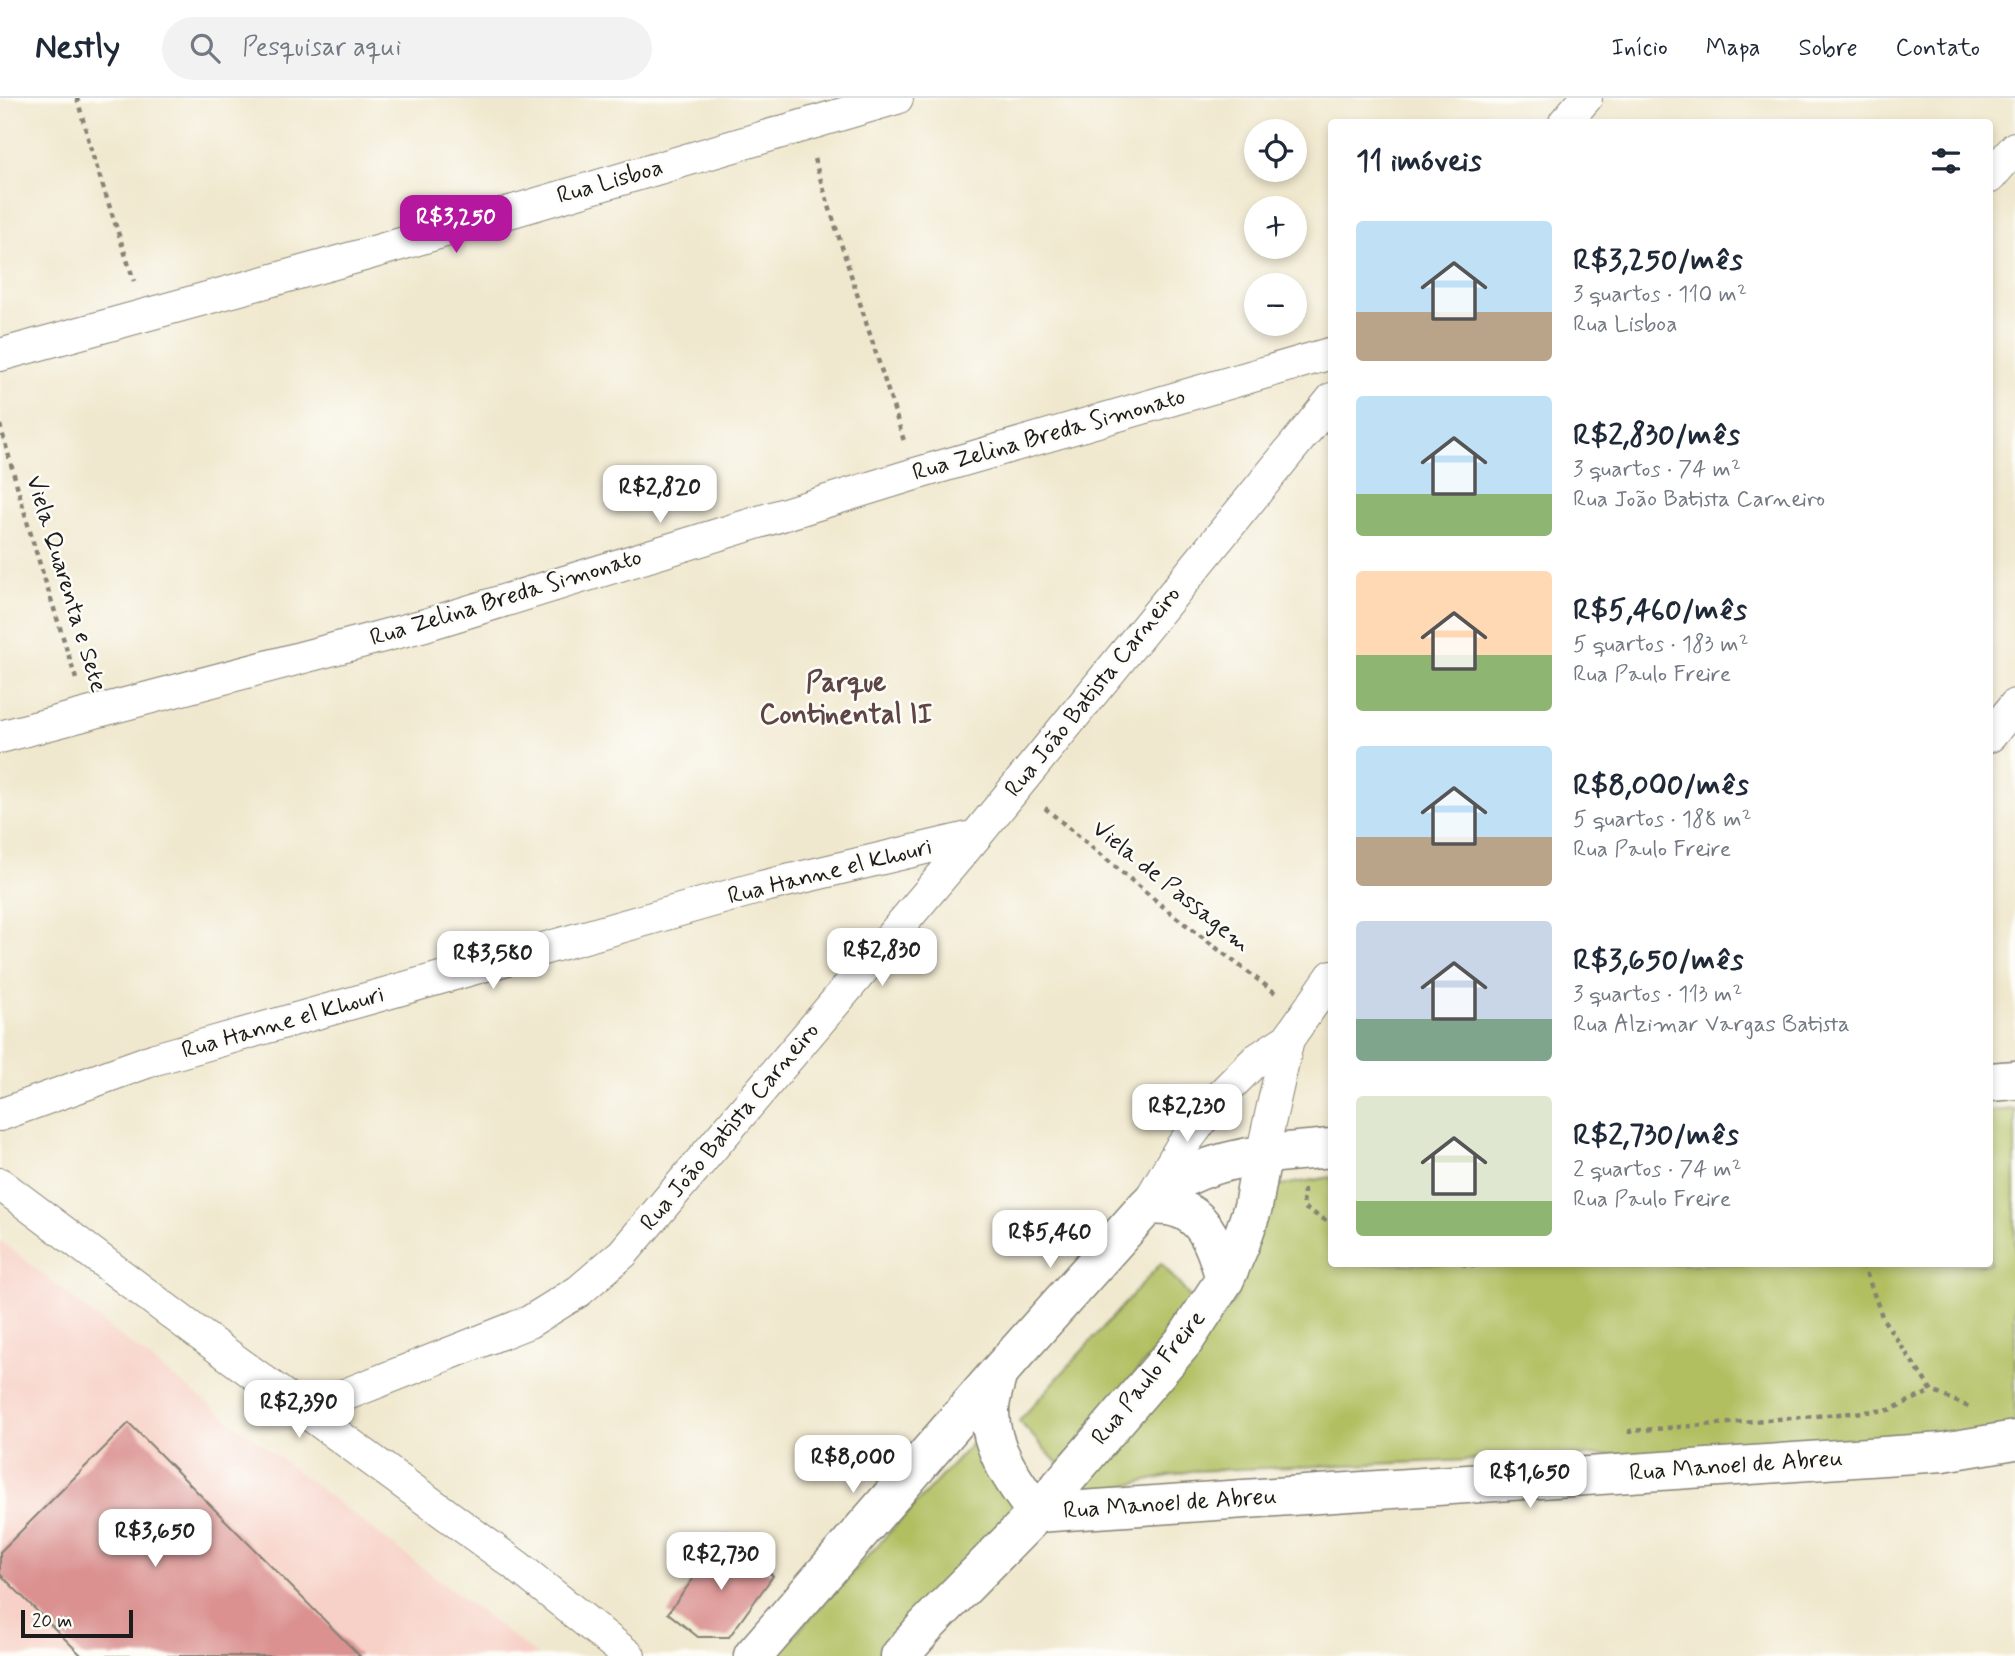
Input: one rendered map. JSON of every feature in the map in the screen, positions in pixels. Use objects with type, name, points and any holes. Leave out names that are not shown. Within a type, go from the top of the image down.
[{"type":"main road","points":[[1993,1082],[2015,1080]]},
{"type":"main road","points":[[1146,1206],[1168,1187],[1202,1170],[1262,1155],[1319,1149]]},
{"type":"main road","name":"Rua Paulo Freire","points":[[900,1656],[1037,1513],[1185,1340],[1225,1279],[1240,1245],[1253,1207],[1262,1155]]},
{"type":"main road","points":[[1146,1206],[1171,1206],[1199,1220],[1217,1252],[1225,1279]]},
{"type":"main road","name":"Rua Paulo Freire","points":[[754,1656],[1146,1206]]},
{"type":"main road","points":[[998,1373],[990,1409],[992,1432],[1003,1462],[1037,1513]]},
{"type":"main road","name":"Rua Manoel de Abreu","points":[[1037,1513],[1943,1452],[2015,1440]]},
{"type":"street","points":[[1568,119],[1586,98]]},
{"type":"street","name":"Rua Lisboa","points":[[0,355],[367,254],[804,125],[877,100]]},
{"type":"street","points":[[1993,174],[2015,148]]},
{"type":"street","name":"Rua Zelina Breda Simonato","points":[[0,737],[425,625],[915,474],[1328,354]]},
{"type":"street","name":"Rua João Batista Carneiro","points":[[304,1410],[529,1322],[579,1291],[623,1253],[976,836],[1328,404]]},
{"type":"street","points":[[1993,732],[2015,705]]},
{"type":"street","name":"Rua Hanne el Khouri","points":[[0,1115],[155,1059],[761,887],[976,836]]},
{"type":"street","name":"Rua Paulo Freire","points":[[1146,1206],[1180,1149],[1220,1096],[1255,1060],[1296,1027],[1328,982]]},
{"type":"street","name":"Rua Paulo Freire","points":[[1262,1155],[1296,1027]]},
{"type":"street","points":[[0,1184],[517,1566],[629,1656]]},
{"type":"path","points":[[77,98],[145,315]]},
{"type":"path","points":[[804,125],[915,474]]},
{"type":"path","name":"Viela Quarenta e Sete","points":[[0,425],[33,542],[87,714]]},
{"type":"path","name":"Viela de Passagem","points":[[1017,785],[1172,914],[1296,1027]]},
{"type":"path","points":[[1319,1149],[1303,1207],[1328,1222]]},
{"type":"path","points":[[1864,1267],[1883,1320],[1932,1391],[1967,1407],[1979,1406]]},
{"type":"path","points":[[1633,1473],[1630,1431],[1889,1410],[1932,1391]]},
{"type":"shaded area","points":[[0,1240],[99,1320],[538,1656],[0,1656]]},
{"type":"green space","points":[[2015,1109],[2015,1431],[1861,1445],[1191,1471],[1062,1500],[1234,1301],[1276,1186],[1328,1178],[1328,1267],[1993,1267],[1993,1111]]},
{"type":"green space","points":[[1161,1263],[1195,1303],[1059,1465],[1019,1421]]},
{"type":"green space","points":[[975,1440],[1020,1505],[883,1656],[775,1656]]},
{"type":"building","points":[[129,1423],[360,1656],[82,1656],[0,1574],[0,1552]]},
{"type":"building","points":[[726,1534],[773,1576],[729,1637],[698,1637],[668,1613]]},
{"type":"district","name":"Parque Continental II","points":[[846,699]]}]
